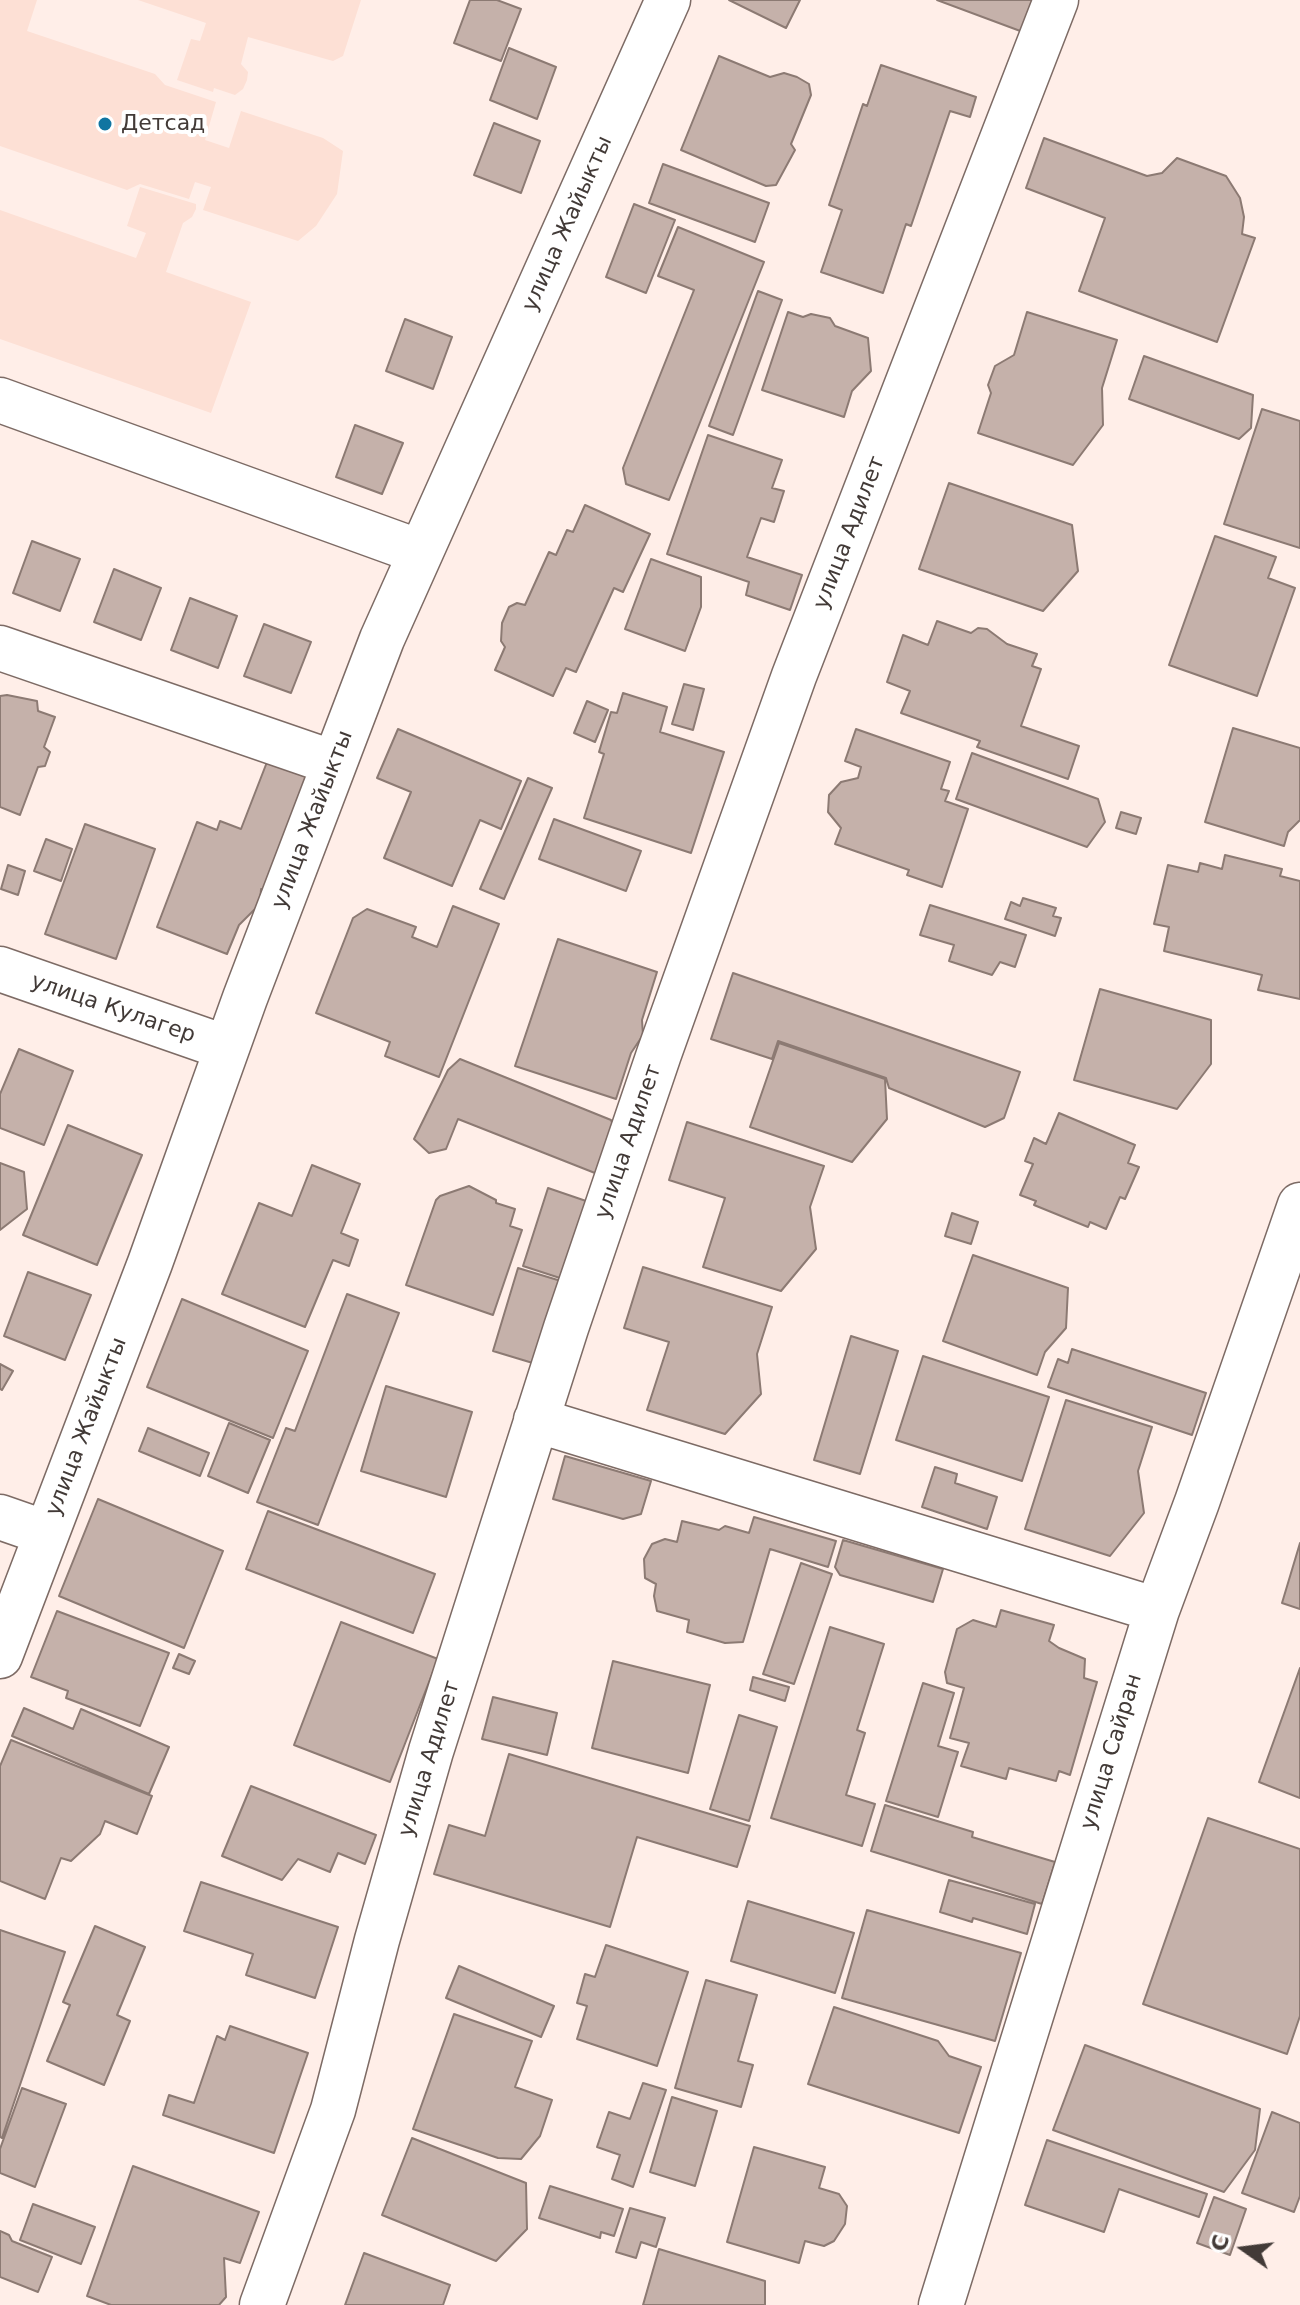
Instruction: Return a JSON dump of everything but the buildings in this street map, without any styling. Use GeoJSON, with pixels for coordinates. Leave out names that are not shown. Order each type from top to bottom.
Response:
{"type":"FeatureCollection","features":[{"type":"Feature","properties":{"kind":"street","name":"улица Жайыкты"},"geometry":{"type":"LineString","coordinates":[[0,1656],[382,639],[668,0]]}},
{"type":"Feature","properties":{"kind":"street","name":"улица Адилет"},"geometry":{"type":"LineString","coordinates":[[262,2305],[333,2110],[431,1751],[536,1420],[659,1054],[794,676],[1056,0]]}},
{"type":"Feature","properties":{"kind":"street"},"geometry":{"type":"LineString","coordinates":[[0,400],[420,552]]}},
{"type":"Feature","properties":{"kind":"street"},"geometry":{"type":"LineString","coordinates":[[0,648],[334,763]]}},
{"type":"Feature","properties":{"kind":"street","name":"улица Кулагер"},"geometry":{"type":"LineString","coordinates":[[0,969],[227,1048]]}},
{"type":"Feature","properties":{"kind":"street","name":"улица Сайран"},"geometry":{"type":"LineString","coordinates":[[941,2305],[1157,1610],[1300,1205]]}},
{"type":"Feature","properties":{"kind":"street"},"geometry":{"type":"LineString","coordinates":[[536,1420],[1157,1610]]}},
{"type":"Feature","properties":{"kind":"street"},"geometry":{"type":"LineString","coordinates":[[0,1517],[46,1533]]}},
{"type":"Feature","properties":{"kind":"shaded area","name":"Детсад"},"geometry":{"type":"Polygon","coordinates":[[[0,0],[37,0],[27,31],[155,74],[165,85],[216,102],[205,140],[229,148],[241,111],[323,138],[343,151],[337,194],[316,226],[298,241],[203,210],[211,187],[195,182],[189,199],[140,184],[127,190],[0,146],[0,0]]]}},
{"type":"Feature","properties":{"kind":"shaded area","name":"Детсад"},"geometry":{"type":"Polygon","coordinates":[[[138,0],[361,0],[343,56],[333,61],[248,37],[241,64],[248,72],[247,80],[243,89],[235,95],[214,88],[213,92],[177,80],[191,39],[200,41],[206,23],[138,0]]]}},
{"type":"Feature","properties":{"kind":"shaded area","name":"Детсад"},"geometry":{"type":"Polygon","coordinates":[[[140,187],[196,204],[192,217],[183,223],[166,272],[251,302],[211,413],[0,339],[0,210],[136,258],[146,233],[127,226],[140,187]]]}},
{"type":"Feature","properties":{"kind":"place","name":"Детсад"},"geometry":{"type":"Point","coordinates":[105,124]}}]}
